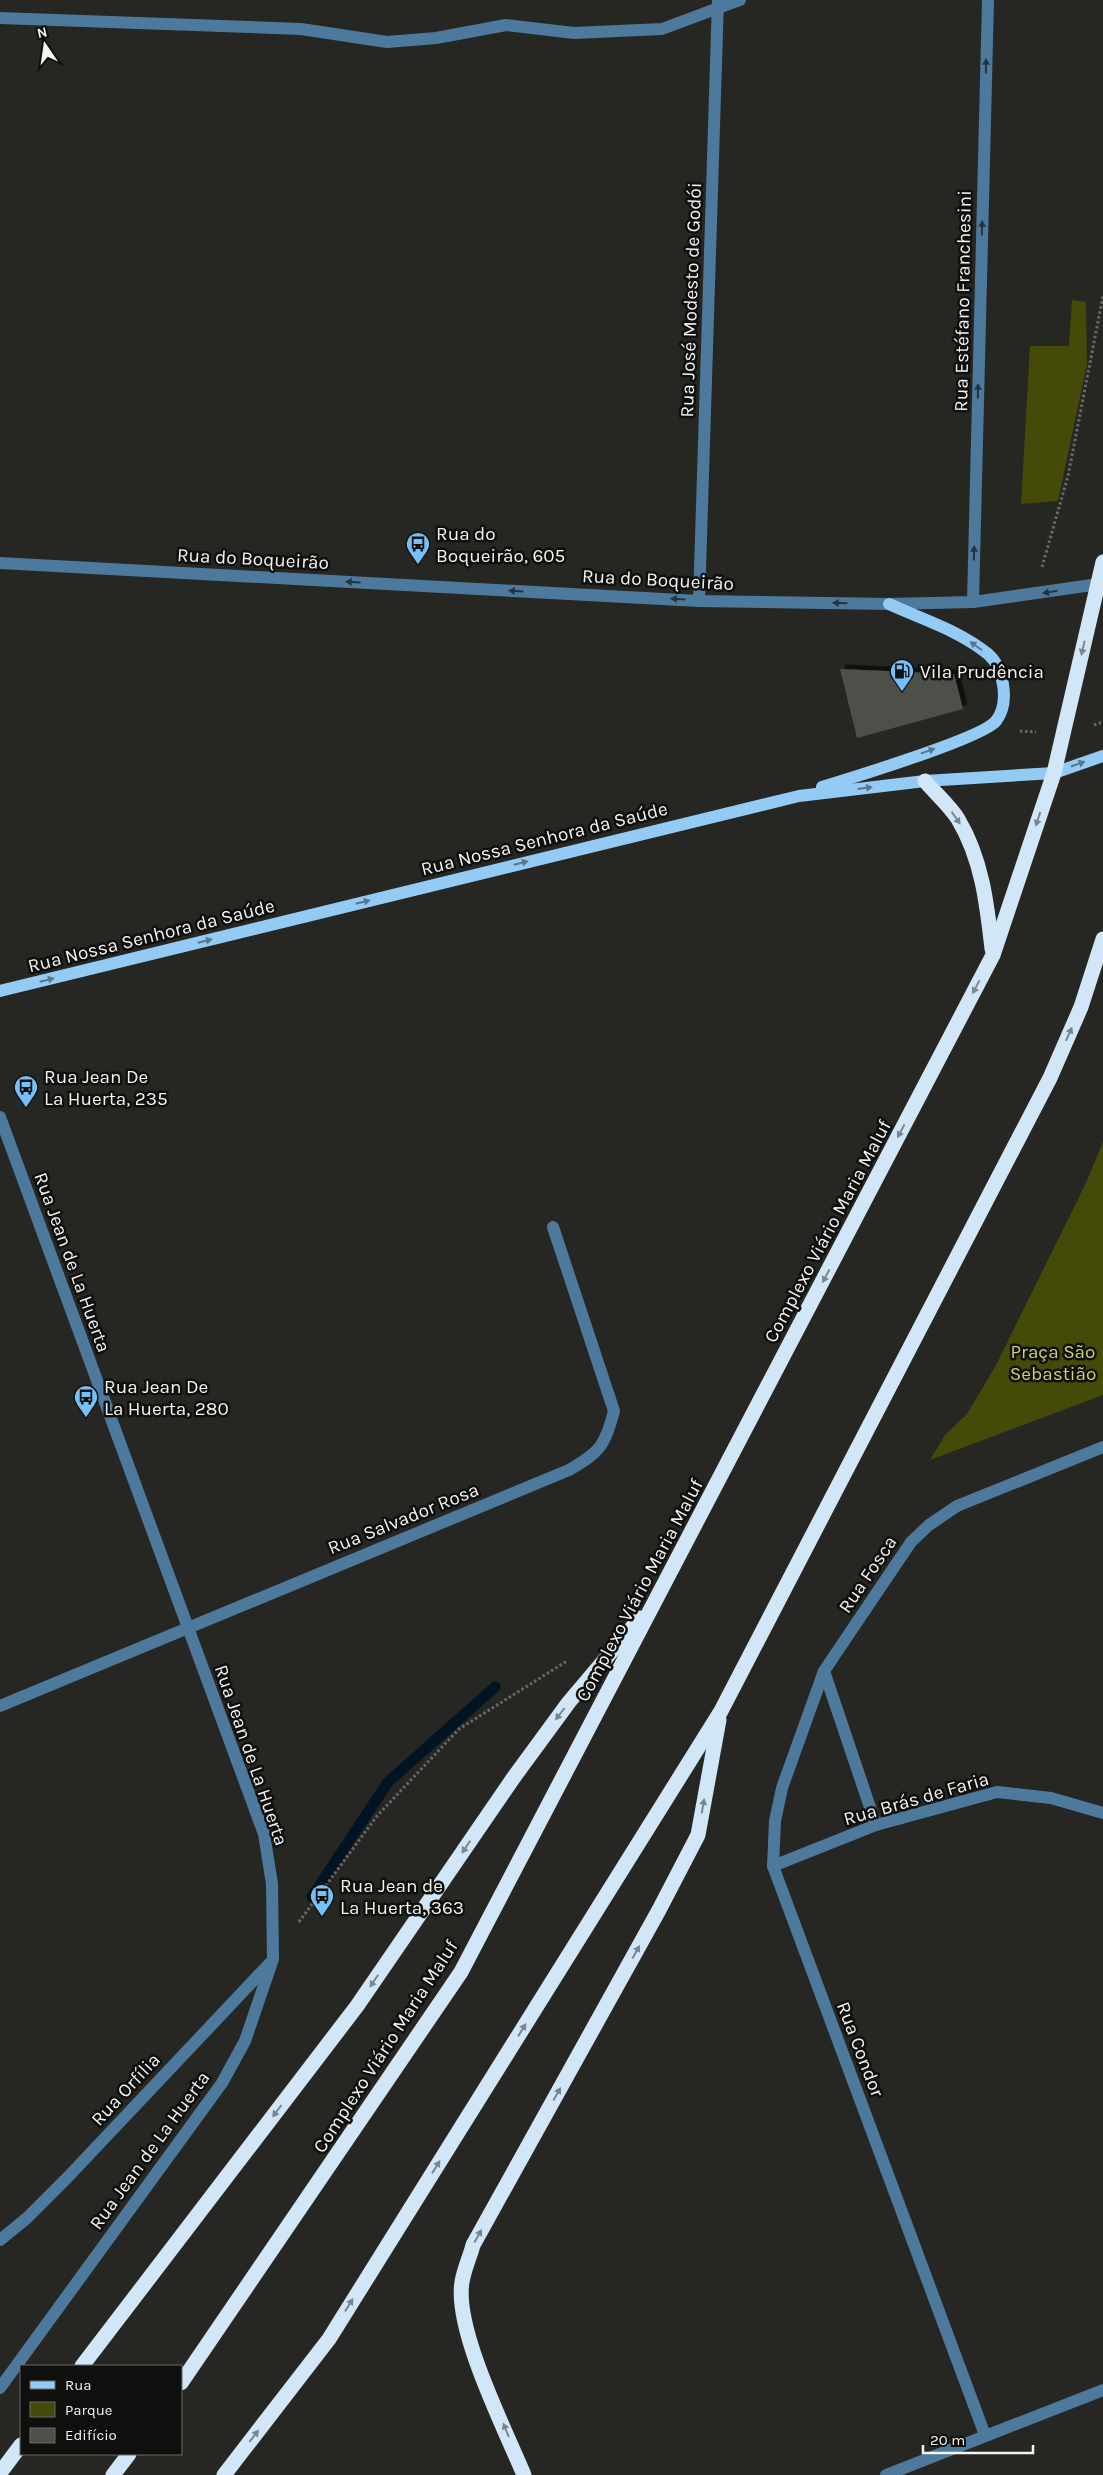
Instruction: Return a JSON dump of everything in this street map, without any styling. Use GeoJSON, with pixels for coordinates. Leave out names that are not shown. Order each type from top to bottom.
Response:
{"type":"FeatureCollection","features":[{"type":"Feature","properties":{"kind":"highway","name":"Complexo Viário Maria Maluf"},"geometry":{"type":"LineString","coordinates":[[182,2382],[461,1972],[993,955],[1054,773],[1101,584],[1103,562]]}},
{"type":"Feature","properties":{"kind":"highway"},"geometry":{"type":"LineString","coordinates":[[925,781],[957,818],[972,847],[986,892],[993,955]]}},
{"type":"Feature","properties":{"kind":"highway"},"geometry":{"type":"LineString","coordinates":[[224,2475],[329,2339],[721,1711],[1050,1078],[1080,1007],[1103,939]]}},
{"type":"Feature","properties":{"kind":"highway"},"geometry":{"type":"LineString","coordinates":[[83,2365],[357,2006],[514,1777],[564,1710],[659,1596]]}},
{"type":"Feature","properties":{"kind":"highway"},"geometry":{"type":"LineString","coordinates":[[524,2475],[472,2348],[462,2311],[462,2282],[473,2245],[698,1835],[721,1711]]}},
{"type":"Feature","properties":{"kind":"highway"},"geometry":{"type":"LineString","coordinates":[[0,2473],[20,2446]]}},
{"type":"Feature","properties":{"kind":"highway"},"geometry":{"type":"LineString","coordinates":[[113,2475],[128,2455]]}},
{"type":"Feature","properties":{"kind":"main road"},"geometry":{"type":"LineString","coordinates":[[799,796],[970,736],[996,721],[1003,706],[1003,686],[1001,674],[989,655],[966,639],[889,604]]}},
{"type":"Feature","properties":{"kind":"main road","name":"Rua Nossa Senhora da Saúde"},"geometry":{"type":"LineString","coordinates":[[0,991],[799,796],[925,781],[1054,773],[1103,756]]}},
{"type":"Feature","properties":{"kind":"street"},"geometry":{"type":"LineString","coordinates":[[0,18],[301,29],[387,42],[436,38],[506,25],[574,33],[662,29],[718,5],[740,0]]}},
{"type":"Feature","properties":{"kind":"street","name":"Rua Estéfano Franchesini"},"geometry":{"type":"LineString","coordinates":[[973,602],[988,0]]}},
{"type":"Feature","properties":{"kind":"street","name":"Rua José Modesto de Godói"},"geometry":{"type":"LineString","coordinates":[[699,601],[718,5]]}},
{"type":"Feature","properties":{"kind":"street","name":"Rua do Boqueirão"},"geometry":{"type":"LineString","coordinates":[[0,563],[699,601],[889,604],[973,602],[1101,584]]}},
{"type":"Feature","properties":{"kind":"street","name":"Rua Jean de La Huerta"},"geometry":{"type":"LineString","coordinates":[[0,1117],[264,1834],[272,1884],[273,1959],[245,2040],[222,2083],[0,2388]]}},
{"type":"Feature","properties":{"kind":"street","name":"Rua Salvador Rosa"},"geometry":{"type":"LineString","coordinates":[[0,1706],[569,1470],[594,1456],[608,1436],[614,1411],[553,1227]]}},
{"type":"Feature","properties":{"kind":"street","name":"Rua Fosca"},"geometry":{"type":"LineString","coordinates":[[824,1671],[911,1542],[929,1525],[957,1506],[1103,1447]]}},
{"type":"Feature","properties":{"kind":"street"},"geometry":{"type":"LineString","coordinates":[[824,1671],[876,1825]]}},
{"type":"Feature","properties":{"kind":"street","name":"Rua Condor"},"geometry":{"type":"LineString","coordinates":[[824,1671],[782,1788],[775,1821],[773,1866],[985,2435]]}},
{"type":"Feature","properties":{"kind":"street","name":"Rua Brás de Faria"},"geometry":{"type":"LineString","coordinates":[[773,1866],[876,1825],[996,1792],[1051,1798],[1103,1813]]}},
{"type":"Feature","properties":{"kind":"street","name":"Rua Orfília"},"geometry":{"type":"LineString","coordinates":[[0,2240],[27,2218],[67,2178],[273,1959]]}},
{"type":"Feature","properties":{"kind":"street"},"geometry":{"type":"LineString","coordinates":[[886,2475],[1103,2390]]}},
{"type":"Feature","properties":{"kind":"path"},"geometry":{"type":"LineString","coordinates":[[1035,594],[1068,476],[1103,296]]}},
{"type":"Feature","properties":{"kind":"path"},"geometry":{"type":"LineString","coordinates":[[273,1959],[316,1896],[377,1816],[459,1729],[573,1657]]}},
{"type":"Feature","properties":{"kind":"green space"},"geometry":{"type":"Polygon","coordinates":[[[1072,300],[1086,302],[1087,364],[1058,501],[1021,504],[1030,346],[1069,346],[1072,300]]]}},
{"type":"Feature","properties":{"kind":"green space","name":"Praça São Sebastião"},"geometry":{"type":"Polygon","coordinates":[[[1103,1142],[1103,1395],[930,1460],[945,1435],[967,1414],[996,1365],[1085,1185],[1103,1142]]]}},
{"type":"Feature","properties":{"kind":"building","name":"Vila Prudência"},"geometry":{"type":"Polygon","coordinates":[[[840,669],[954,674],[963,709],[857,738],[840,669]]]}},
{"type":"Feature","properties":{"kind":"waterway"},"geometry":{"type":"LineString","coordinates":[[312,1897],[388,1782],[495,1687]]}},
{"type":"Feature","properties":{"kind":"place","name":"Rua do Boqueirão, 605"},"geometry":{"type":"Point","coordinates":[418,565]}},
{"type":"Feature","properties":{"kind":"place","name":"Vila Prudência"},"geometry":{"type":"Point","coordinates":[902,692]}},
{"type":"Feature","properties":{"kind":"place","name":"Rua Jean De La Huerta, 235"},"geometry":{"type":"Point","coordinates":[26,1108]}},
{"type":"Feature","properties":{"kind":"place","name":"Rua Jean De La Huerta, 280"},"geometry":{"type":"Point","coordinates":[86,1418]}},
{"type":"Feature","properties":{"kind":"place","name":"Rua Jean de La Huerta, 363"},"geometry":{"type":"Point","coordinates":[322,1917]}}]}
